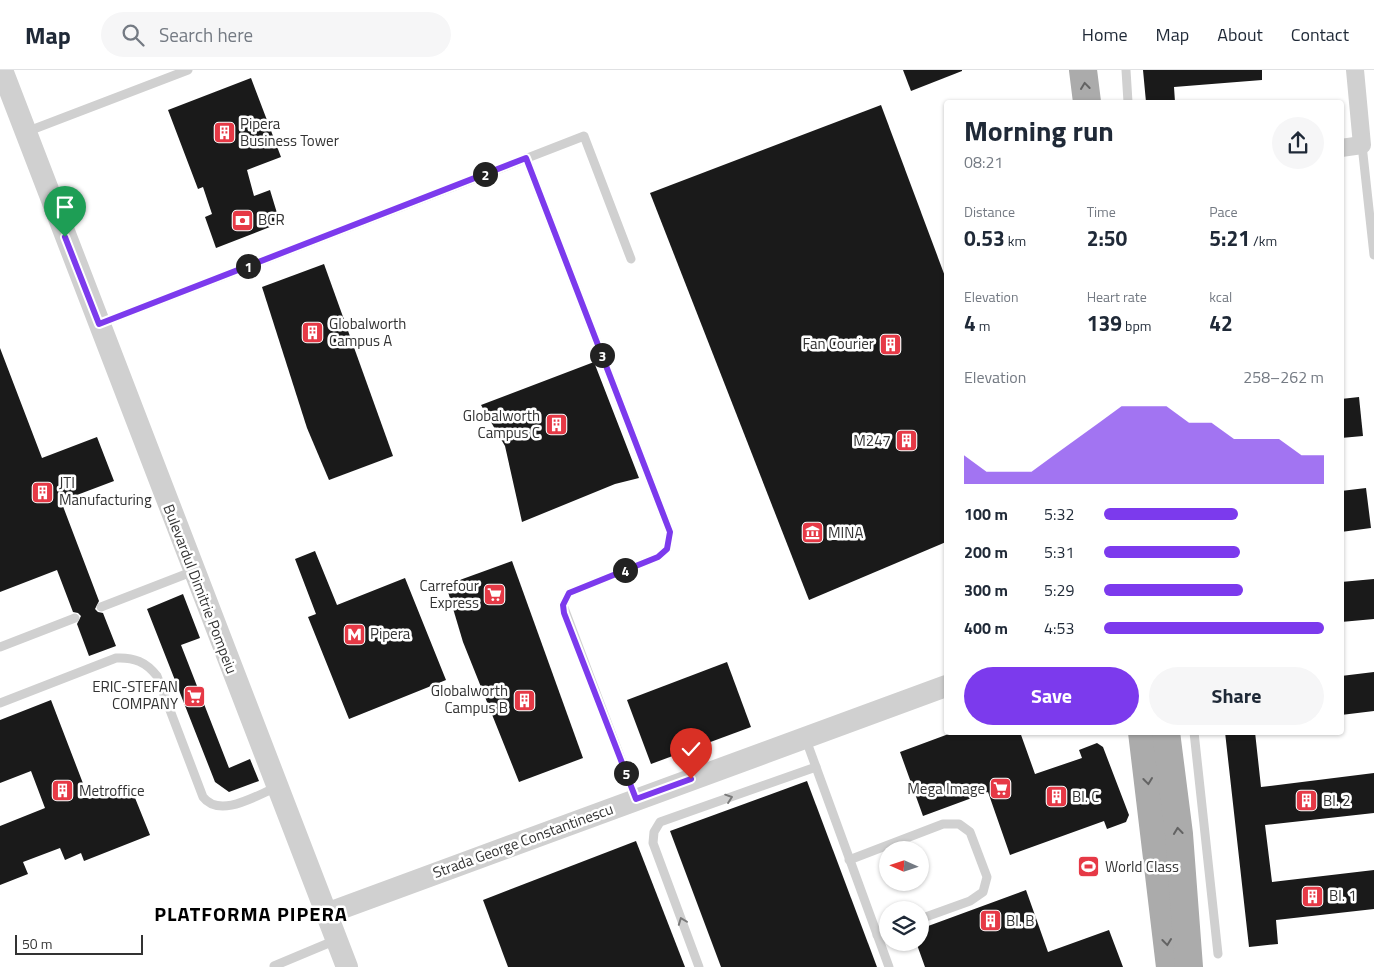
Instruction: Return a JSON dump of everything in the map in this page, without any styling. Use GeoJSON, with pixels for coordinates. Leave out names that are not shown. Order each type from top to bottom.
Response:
{"type":"FeatureCollection","features":[{"type":"Feature","properties":{"kind":"main road"},"geometry":{"type":"LineString","coordinates":[[1064,70],[1068,100]]}},
{"type":"Feature","properties":{"kind":"main road"},"geometry":{"type":"LineString","coordinates":[[1083,70],[1087,100]]}},
{"type":"Feature","properties":{"kind":"main road"},"geometry":{"type":"LineString","coordinates":[[1142,735],[1170,967]]}},
{"type":"Feature","properties":{"kind":"main road"},"geometry":{"type":"LineString","coordinates":[[1166,735],[1179,834],[1189,967]]}},
{"type":"Feature","properties":{"kind":"street","name":"Bulevardul Dimitrie Pompeiu"},"geometry":{"type":"LineString","coordinates":[[2,70],[347,967]]}},
{"type":"Feature","properties":{"kind":"street"},"geometry":{"type":"LineString","coordinates":[[1344,148],[1368,144],[1355,70]]}},
{"type":"Feature","properties":{"kind":"street","name":"Strada George Constantinescu"},"geometry":{"type":"LineString","coordinates":[[326,914],[944,687]]}},
{"type":"Feature","properties":{"kind":"lane"},"geometry":{"type":"LineString","coordinates":[[26,132],[188,70]]}},
{"type":"Feature","properties":{"kind":"lane"},"geometry":{"type":"LineString","coordinates":[[1126,70],[1128,100]]}},
{"type":"Feature","properties":{"kind":"lane"},"geometry":{"type":"LineString","coordinates":[[99,324],[584,136],[632,259]]}},
{"type":"Feature","properties":{"kind":"lane"},"geometry":{"type":"LineString","coordinates":[[1368,144],[1374,255]]}},
{"type":"Feature","properties":{"kind":"lane"},"geometry":{"type":"LineString","coordinates":[[526,158],[670,532],[667,549],[658,557],[569,593],[563,605],[636,799]]}},
{"type":"Feature","properties":{"kind":"lane"},"geometry":{"type":"LineString","coordinates":[[101,607],[194,571]]}},
{"type":"Feature","properties":{"kind":"lane"},"geometry":{"type":"LineString","coordinates":[[0,647],[75,618]]}},
{"type":"Feature","properties":{"kind":"lane"},"geometry":{"type":"LineString","coordinates":[[0,703],[116,658],[135,659],[150,668],[156,676],[203,797],[207,802],[215,807],[227,806],[277,787]]}},
{"type":"Feature","properties":{"kind":"lane"},"geometry":{"type":"LineString","coordinates":[[1194,735],[1218,954]]}},
{"type":"Feature","properties":{"kind":"lane"},"geometry":{"type":"LineString","coordinates":[[805,737],[889,967]]}},
{"type":"Feature","properties":{"kind":"lane"},"geometry":{"type":"LineString","coordinates":[[699,967],[653,843],[656,826],[660,822],[816,767]]}},
{"type":"Feature","properties":{"kind":"lane"},"geometry":{"type":"LineString","coordinates":[[849,860],[943,824],[959,824],[970,832],[987,877],[983,892],[970,902],[929,916]]}},
{"type":"Feature","properties":{"kind":"lane"},"geometry":{"type":"LineString","coordinates":[[274,966],[336,940]]}},
{"type":"Feature","properties":{"kind":"building"},"geometry":{"type":"Polygon","coordinates":[[[903,70],[962,70],[962,71],[911,91],[903,70]]]}},
{"type":"Feature","properties":{"kind":"building"},"geometry":{"type":"Polygon","coordinates":[[[1143,70],[1262,70],[1262,80],[1174,87],[1175,100],[1146,100],[1143,70]]]}},
{"type":"Feature","properties":{"kind":"building","name":"Pipera Business Tower"},"geometry":{"type":"Polygon","coordinates":[[[251,78],[281,157],[247,170],[254,196],[270,190],[280,223],[216,248],[205,217],[212,214],[203,187],[198,189],[168,110],[251,78]]]}},
{"type":"Feature","properties":{"kind":"building"},"geometry":{"type":"Polygon","coordinates":[[[881,105],[944,274],[944,543],[809,600],[650,193],[881,105]]]}},
{"type":"Feature","properties":{"kind":"building","name":"Globalworth Campus A"},"geometry":{"type":"Polygon","coordinates":[[[324,264],[393,456],[329,480],[307,428],[262,287],[324,264]]]}},
{"type":"Feature","properties":{"kind":"building","name":"JTI Manufacturing"},"geometry":{"type":"Polygon","coordinates":[[[0,348],[42,458],[97,437],[114,481],[61,501],[99,601],[95,609],[103,613],[116,646],[89,656],[77,624],[81,616],[73,612],[57,570],[0,592],[0,348]]]}},
{"type":"Feature","properties":{"kind":"building","name":"Globalworth Campus C"},"geometry":{"type":"Polygon","coordinates":[[[594,362],[639,478],[615,484],[522,522],[505,446],[481,405],[594,362]]]}},
{"type":"Feature","properties":{"kind":"building"},"geometry":{"type":"Polygon","coordinates":[[[1359,397],[1363,436],[1344,438],[1344,399],[1359,397]]]}},
{"type":"Feature","properties":{"kind":"building"},"geometry":{"type":"Polygon","coordinates":[[[1366,488],[1371,528],[1344,532],[1344,491],[1366,488]]]}},
{"type":"Feature","properties":{"kind":"building"},"geometry":{"type":"Polygon","coordinates":[[[315,551],[337,605],[405,578],[446,680],[349,719],[308,617],[316,614],[295,559],[315,551]]]}},
{"type":"Feature","properties":{"kind":"building","name":"Globalworth Campus B"},"geometry":{"type":"Polygon","coordinates":[[[512,561],[583,758],[519,782],[463,642],[446,585],[512,561]]]}},
{"type":"Feature","properties":{"kind":"building"},"geometry":{"type":"Polygon","coordinates":[[[1374,579],[1374,619],[1344,622],[1344,582],[1374,579]]]}},
{"type":"Feature","properties":{"kind":"building"},"geometry":{"type":"Polygon","coordinates":[[[183,594],[200,638],[181,645],[229,768],[250,759],[259,781],[229,792],[215,782],[147,609],[183,594]]]}},
{"type":"Feature","properties":{"kind":"building"},"geometry":{"type":"Polygon","coordinates":[[[727,662],[751,727],[651,764],[627,700],[727,662]]]}},
{"type":"Feature","properties":{"kind":"building"},"geometry":{"type":"Polygon","coordinates":[[[1374,672],[1374,711],[1344,715],[1344,676],[1374,672]]]}},
{"type":"Feature","properties":{"kind":"building","name":"Metroffice"},"geometry":{"type":"Polygon","coordinates":[[[51,700],[89,799],[129,783],[150,835],[84,861],[81,853],[65,860],[60,848],[23,862],[28,874],[0,885],[0,826],[45,808],[31,771],[0,783],[0,720],[51,700]]]}},
{"type":"Feature","properties":{"kind":"building","name":"Bl. C"},"geometry":{"type":"Polygon","coordinates":[[[946,735],[1021,735],[1035,774],[1082,758],[1079,750],[1097,743],[1103,747],[1129,815],[1126,822],[1107,829],[1104,821],[1010,855],[988,792],[923,816],[900,752],[946,735]]]}},
{"type":"Feature","properties":{"kind":"building"},"geometry":{"type":"Polygon","coordinates":[[[1225,735],[1255,735],[1261,787],[1374,773],[1374,813],[1265,825],[1272,882],[1374,870],[1374,909],[1276,920],[1278,944],[1249,947],[1225,735]]]}},
{"type":"Feature","properties":{"kind":"building"},"geometry":{"type":"Polygon","coordinates":[[[807,781],[877,967],[721,967],[670,831],[807,781]]]}},
{"type":"Feature","properties":{"kind":"building"},"geometry":{"type":"Polygon","coordinates":[[[636,841],[685,967],[508,967],[483,900],[636,841]]]}},
{"type":"Feature","properties":{"kind":"building","name":"Bl. B"},"geometry":{"type":"Polygon","coordinates":[[[1026,890],[1048,952],[1109,930],[1123,967],[925,967],[919,951],[929,951],[929,926],[1026,890]]]}},
{"type":"Feature","properties":{"kind":"place","name":"Pipera Business Tower"},"geometry":{"type":"Point","coordinates":[224,133]}},
{"type":"Feature","properties":{"kind":"place","name":"BCR"},"geometry":{"type":"Point","coordinates":[242,220]}},
{"type":"Feature","properties":{"kind":"place","name":"Globalworth Campus A"},"geometry":{"type":"Point","coordinates":[313,333]}},
{"type":"Feature","properties":{"kind":"place","name":"Fan Courier"},"geometry":{"type":"Point","coordinates":[890,344]}},
{"type":"Feature","properties":{"kind":"place","name":"Globalworth Campus C"},"geometry":{"type":"Point","coordinates":[556,425]}},
{"type":"Feature","properties":{"kind":"place","name":"M247"},"geometry":{"type":"Point","coordinates":[907,441]}},
{"type":"Feature","properties":{"kind":"place","name":"JTI Manufacturing"},"geometry":{"type":"Point","coordinates":[43,492]}},
{"type":"Feature","properties":{"kind":"place","name":"MINA"},"geometry":{"type":"Point","coordinates":[812,533]}},
{"type":"Feature","properties":{"kind":"place","name":"Carrefour Express"},"geometry":{"type":"Point","coordinates":[495,595]}},
{"type":"Feature","properties":{"kind":"place","name":"Pipera"},"geometry":{"type":"Point","coordinates":[354,634]}},
{"type":"Feature","properties":{"kind":"place","name":"ERIC-STEFAN COMPANY"},"geometry":{"type":"Point","coordinates":[194,696]}},
{"type":"Feature","properties":{"kind":"place","name":"Globalworth Campus B"},"geometry":{"type":"Point","coordinates":[524,700]}},
{"type":"Feature","properties":{"kind":"place","name":"Mega Image"},"geometry":{"type":"Point","coordinates":[1001,789]}},
{"type":"Feature","properties":{"kind":"place","name":"Metroffice"},"geometry":{"type":"Point","coordinates":[63,791]}},
{"type":"Feature","properties":{"kind":"place","name":"Bl. C"},"geometry":{"type":"Point","coordinates":[1056,797]}},
{"type":"Feature","properties":{"kind":"place","name":"Bl. 2"},"geometry":{"type":"Point","coordinates":[1307,801]}},
{"type":"Feature","properties":{"kind":"place","name":"World Class"},"geometry":{"type":"Point","coordinates":[1089,867]}},
{"type":"Feature","properties":{"kind":"place","name":"Bl. 1"},"geometry":{"type":"Point","coordinates":[1313,896]}},
{"type":"Feature","properties":{"kind":"place","name":"Bl. B"},"geometry":{"type":"Point","coordinates":[990,921]}},
{"type":"Feature","properties":{"kind":"district","name":"PLATFORMA PIPERA"},"geometry":{"type":"Point","coordinates":[251,914]}},
{"type":"Feature","properties":{"kind":"route"},"geometry":{"type":"LineString","coordinates":[[65,237],[99,324],[526,158],[670,532],[669,544],[663,554],[569,593],[563,605],[564,613],[636,799],[691,779]]}}]}
